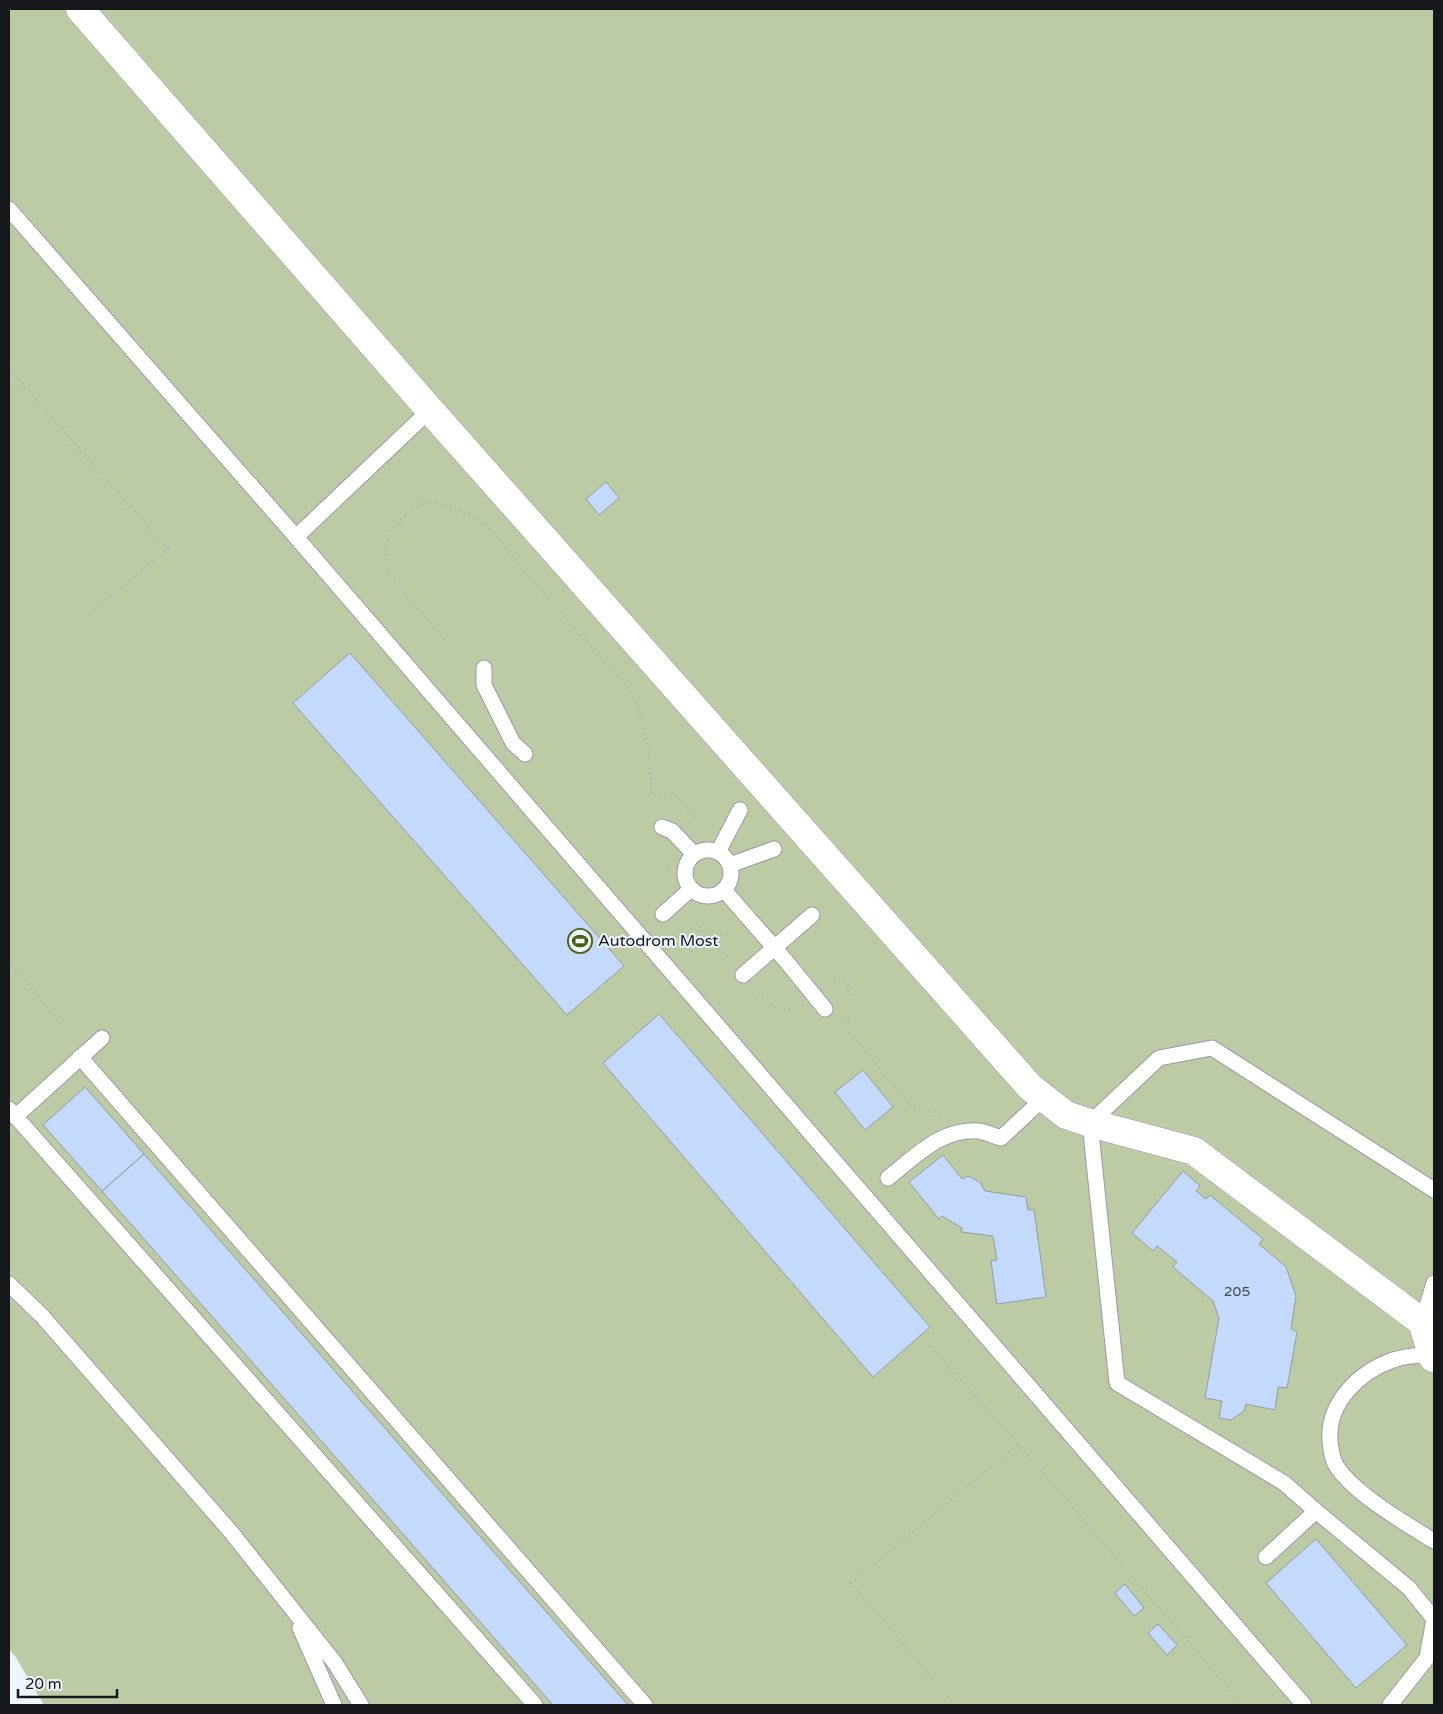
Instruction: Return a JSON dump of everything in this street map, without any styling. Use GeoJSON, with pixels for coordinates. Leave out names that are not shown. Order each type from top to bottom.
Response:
{"type":"FeatureCollection","features":[{"type":"Feature","properties":{"kind":"street"},"geometry":{"type":"LineString","coordinates":[[80,9],[430,410],[1023,1080],[1043,1099],[1066,1115],[1194,1150],[1422,1322],[1433,1359]]}},
{"type":"Feature","properties":{"kind":"lane"},"geometry":{"type":"LineString","coordinates":[[9,209],[296,537],[1304,1705]]}},
{"type":"Feature","properties":{"kind":"lane"},"geometry":{"type":"LineString","coordinates":[[296,537],[430,410]]}},
{"type":"Feature","properties":{"kind":"lane"},"geometry":{"type":"LineString","coordinates":[[484,668],[484,685],[513,743],[525,754]]}},
{"type":"Feature","properties":{"kind":"lane"},"geometry":{"type":"LineString","coordinates":[[718,852],[740,810]]}},
{"type":"Feature","properties":{"kind":"lane"},"geometry":{"type":"LineString","coordinates":[[662,827],[672,831],[694,854]]}},
{"type":"Feature","properties":{"kind":"lane"},"geometry":{"type":"LineString","coordinates":[[730,864],[774,849]]}},
{"type":"Feature","properties":{"kind":"lane"},"geometry":{"type":"LineString","coordinates":[[705,850],[712,850],[726,858],[730,864],[730,880],[724,890],[715,896],[699,895],[691,889],[685,878],[684,870],[694,854],[705,850]]}},
{"type":"Feature","properties":{"kind":"lane"},"geometry":{"type":"LineString","coordinates":[[663,914],[691,889]]}},
{"type":"Feature","properties":{"kind":"lane"},"geometry":{"type":"LineString","coordinates":[[724,890],[824,1009]]}},
{"type":"Feature","properties":{"kind":"lane"},"geometry":{"type":"LineString","coordinates":[[742,975],[812,915]]}},
{"type":"Feature","properties":{"kind":"lane"},"geometry":{"type":"LineString","coordinates":[[102,1038],[12,1113],[535,1705]]}},
{"type":"Feature","properties":{"kind":"lane"},"geometry":{"type":"LineString","coordinates":[[1390,1705],[1430,1661],[1434,1619],[1409,1588],[1284,1483],[1117,1383],[1090,1123],[1159,1058],[1212,1048],[1434,1190]]}},
{"type":"Feature","properties":{"kind":"lane"},"geometry":{"type":"LineString","coordinates":[[82,1055],[645,1705]]}},
{"type":"Feature","properties":{"kind":"lane"},"geometry":{"type":"LineString","coordinates":[[888,1178],[939,1138],[956,1132],[980,1131],[1001,1138],[1043,1099]]}},
{"type":"Feature","properties":{"kind":"lane"},"geometry":{"type":"LineString","coordinates":[[1422,1322],[1434,1283]]}},
{"type":"Feature","properties":{"kind":"lane"},"geometry":{"type":"LineString","coordinates":[[9,1284],[42,1316],[224,1524],[335,1663],[361,1705]]}},
{"type":"Feature","properties":{"kind":"lane"},"geometry":{"type":"LineString","coordinates":[[1433,1359],[1423,1355],[1402,1357],[1382,1364],[1363,1376],[1348,1390],[1336,1406],[1329,1429],[1331,1451],[1336,1466],[1347,1478],[1371,1500],[1434,1541]]}},
{"type":"Feature","properties":{"kind":"lane"},"geometry":{"type":"LineString","coordinates":[[1266,1557],[1316,1511]]}},
{"type":"Feature","properties":{"kind":"lane"},"geometry":{"type":"LineString","coordinates":[[292,1608],[334,1705]]}},
{"type":"Feature","properties":{"kind":"path"},"geometry":{"type":"LineString","coordinates":[[9,368],[168,549],[85,618]]}},
{"type":"Feature","properties":{"kind":"path"},"geometry":{"type":"LineString","coordinates":[[452,647],[390,577],[384,554],[386,542],[404,516],[414,508],[434,502],[450,506],[487,527],[630,690],[640,710],[647,741],[652,796],[676,795],[697,818],[698,824]]}},
{"type":"Feature","properties":{"kind":"path"},"geometry":{"type":"LineString","coordinates":[[670,971],[709,937],[730,933],[735,936]]}},
{"type":"Feature","properties":{"kind":"path"},"geometry":{"type":"LineString","coordinates":[[9,961],[82,1055]]}},
{"type":"Feature","properties":{"kind":"path"},"geometry":{"type":"LineString","coordinates":[[928,1343],[1018,1444],[1243,1705]]}},
{"type":"Feature","properties":{"kind":"path"},"geometry":{"type":"LineString","coordinates":[[955,1705],[851,1583],[1018,1444]]}},
{"type":"Feature","properties":{"kind":"green space","name":"Autodrom Most"},"geometry":{"type":"Polygon","coordinates":[[[9,9],[1434,9],[1434,1705],[44,1705],[15,1656],[9,1650],[9,9]]]}},
{"type":"Feature","properties":{"kind":"building"},"geometry":{"type":"Polygon","coordinates":[[[606,482],[619,498],[599,515],[586,499],[606,482]]]}},
{"type":"Feature","properties":{"kind":"building"},"geometry":{"type":"Polygon","coordinates":[[[350,653],[624,966],[567,1015],[293,703],[350,653]]]}},
{"type":"Feature","properties":{"kind":"building"},"geometry":{"type":"Polygon","coordinates":[[[659,1014],[930,1327],[873,1377],[603,1063],[659,1014]]]}},
{"type":"Feature","properties":{"kind":"building"},"geometry":{"type":"Polygon","coordinates":[[[863,1070],[893,1107],[865,1130],[835,1092],[863,1070]]]}},
{"type":"Feature","properties":{"kind":"building"},"geometry":{"type":"Polygon","coordinates":[[[85,1087],[144,1154],[102,1191],[43,1125],[85,1087]]]}},
{"type":"Feature","properties":{"kind":"building"},"geometry":{"type":"Polygon","coordinates":[[[144,1154],[628,1705],[553,1705],[102,1191],[144,1154]]]}},
{"type":"Feature","properties":{"kind":"building"},"geometry":{"type":"Polygon","coordinates":[[[943,1155],[962,1179],[968,1176],[980,1182],[985,1191],[1026,1197],[1028,1210],[1034,1210],[1046,1297],[997,1304],[991,1261],[997,1260],[993,1236],[961,1232],[962,1228],[942,1216],[939,1219],[909,1182],[943,1155]]]}},
{"type":"Feature","properties":{"kind":"building"},"geometry":{"type":"Polygon","coordinates":[[[1183,1171],[1200,1186],[1196,1191],[1206,1199],[1210,1195],[1263,1239],[1259,1244],[1286,1267],[1296,1296],[1291,1329],[1297,1332],[1287,1388],[1278,1387],[1275,1410],[1246,1404],[1244,1411],[1231,1420],[1219,1418],[1222,1401],[1205,1398],[1219,1318],[1213,1301],[1173,1267],[1177,1262],[1157,1246],[1153,1251],[1132,1233],[1183,1171]]]}},
{"type":"Feature","properties":{"kind":"building"},"geometry":{"type":"Polygon","coordinates":[[[1316,1539],[1407,1645],[1356,1688],[1266,1583],[1316,1539]]]}},
{"type":"Feature","properties":{"kind":"building"},"geometry":{"type":"Polygon","coordinates":[[[1125,1584],[1144,1608],[1134,1616],[1115,1593],[1125,1584]]]}},
{"type":"Feature","properties":{"kind":"building"},"geometry":{"type":"Polygon","coordinates":[[[1158,1624],[1177,1645],[1167,1655],[1148,1633],[1158,1624]]]}},
{"type":"Feature","properties":{"kind":"place","name":"Autodrom Most"},"geometry":{"type":"Point","coordinates":[580,941]}}]}
